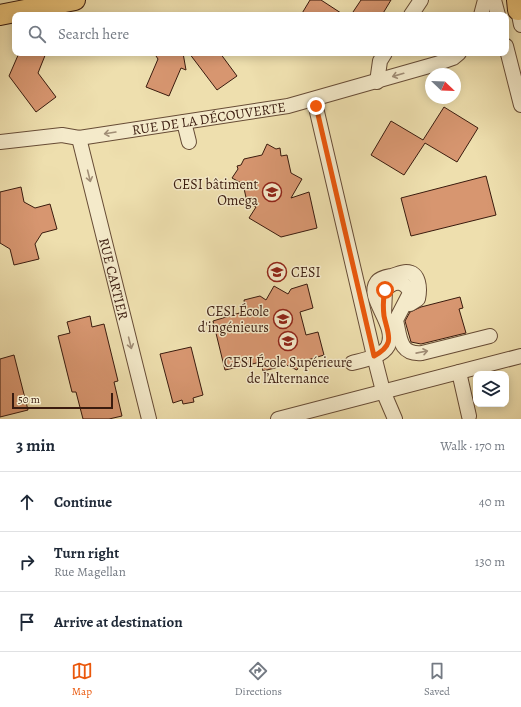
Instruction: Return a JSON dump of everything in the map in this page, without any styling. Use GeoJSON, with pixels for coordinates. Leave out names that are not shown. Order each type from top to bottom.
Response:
{"type":"FeatureCollection","features":[{"type":"Feature","properties":{"kind":"highway"},"geometry":{"type":"LineString","coordinates":[[15,12],[75,0]]}},
{"type":"Feature","properties":{"kind":"highway"},"geometry":{"type":"LineString","coordinates":[[0,15],[12,13]]}},
{"type":"Feature","properties":{"kind":"street"},"geometry":{"type":"LineString","coordinates":[[413,12],[421,0]]}},
{"type":"Feature","properties":{"kind":"street"},"geometry":{"type":"LineString","coordinates":[[482,12],[486,0]]}},
{"type":"Feature","properties":{"kind":"street"},"geometry":{"type":"LineString","coordinates":[[494,0],[497,12]]}},
{"type":"Feature","properties":{"kind":"street"},"geometry":{"type":"LineString","coordinates":[[377,82],[380,62],[383,56]]}},
{"type":"Feature","properties":{"kind":"street","name":"RUE DE LA DÉCOUVERTE"},"geometry":{"type":"LineString","coordinates":[[0,142],[62,135],[79,138],[288,106],[314,99],[355,83],[377,82],[436,64],[456,56]]}},
{"type":"Feature","properties":{"kind":"street"},"geometry":{"type":"LineString","coordinates":[[509,56],[521,105]]}},
{"type":"Feature","properties":{"kind":"street"},"geometry":{"type":"LineString","coordinates":[[314,99],[374,356],[383,391],[395,419]]}},
{"type":"Feature","properties":{"kind":"street"},"geometry":{"type":"LineString","coordinates":[[184,122],[189,142]]}},
{"type":"Feature","properties":{"kind":"street","name":"RUE CARTIER"},"geometry":{"type":"LineString","coordinates":[[79,138],[127,309],[149,419]]}},
{"type":"Feature","properties":{"kind":"street"},"geometry":{"type":"LineString","coordinates":[[352,363],[374,356],[388,346],[390,334],[384,315],[385,290],[394,283],[402,282],[407,285],[410,293],[406,305],[396,320],[403,347],[407,351],[413,354],[422,353],[490,336]]}},
{"type":"Feature","properties":{"kind":"street"},"geometry":{"type":"LineString","coordinates":[[278,419],[521,356]]}},
{"type":"Feature","properties":{"kind":"street"},"geometry":{"type":"LineString","coordinates":[[458,372],[469,416]]}},
{"type":"Feature","properties":{"kind":"building"},"geometry":{"type":"Polygon","coordinates":[[[310,0],[321,0],[339,12],[303,12],[310,0]]]}},
{"type":"Feature","properties":{"kind":"building"},"geometry":{"type":"Polygon","coordinates":[[[361,0],[391,0],[384,12],[353,12],[361,0]]]}},
{"type":"Feature","properties":{"kind":"building"},"geometry":{"type":"Polygon","coordinates":[[[18,56],[45,56],[38,73],[56,97],[36,112],[9,76],[18,56]]]}},
{"type":"Feature","properties":{"kind":"building"},"geometry":{"type":"Polygon","coordinates":[[[156,56],[184,56],[186,70],[181,68],[169,96],[146,87],[158,59],[156,56]]]}},
{"type":"Feature","properties":{"kind":"building"},"geometry":{"type":"Polygon","coordinates":[[[191,56],[222,56],[237,76],[217,90],[191,56]]]}},
{"type":"Feature","properties":{"kind":"building"},"geometry":{"type":"Polygon","coordinates":[[[444,107],[478,128],[457,162],[425,143],[404,175],[371,155],[391,121],[423,140],[444,107]]]}},
{"type":"Feature","properties":{"kind":"building"},"geometry":{"type":"Polygon","coordinates":[[[267,144],[276,149],[280,148],[281,156],[287,155],[291,173],[302,179],[291,198],[309,192],[317,228],[281,237],[249,218],[256,207],[247,202],[243,184],[232,178],[238,169],[237,166],[241,165],[244,159],[262,155],[267,144]]]}},
{"type":"Feature","properties":{"kind":"building"},"geometry":{"type":"Polygon","coordinates":[[[486,176],[496,215],[411,236],[401,198],[486,176]]]}},
{"type":"Feature","properties":{"kind":"building"},"geometry":{"type":"Polygon","coordinates":[[[21,187],[24,202],[35,208],[50,204],[57,229],[42,233],[35,244],[39,259],[14,265],[10,249],[0,243],[0,192],[21,187]]]}},
{"type":"Feature","properties":{"kind":"building"},"geometry":{"type":"Polygon","coordinates":[[[307,284],[313,308],[300,312],[306,335],[318,332],[324,355],[301,362],[297,370],[282,363],[279,367],[263,371],[261,362],[225,370],[213,321],[246,311],[244,300],[260,296],[266,300],[274,286],[288,294],[291,289],[307,284]]]}},
{"type":"Feature","properties":{"kind":"building"},"geometry":{"type":"Polygon","coordinates":[[[460,297],[463,308],[459,309],[466,333],[421,344],[411,342],[405,321],[410,312],[421,307],[460,297]]]}},
{"type":"Feature","properties":{"kind":"building"},"geometry":{"type":"Polygon","coordinates":[[[90,316],[92,327],[104,324],[118,381],[114,382],[122,416],[109,419],[83,419],[76,392],[72,392],[58,336],[70,333],[67,322],[90,316]]]}},
{"type":"Feature","properties":{"kind":"building"},"geometry":{"type":"Polygon","coordinates":[[[191,347],[203,395],[193,398],[194,402],[183,404],[182,400],[173,403],[160,354],[191,347]]]}},
{"type":"Feature","properties":{"kind":"building"},"geometry":{"type":"Polygon","coordinates":[[[14,355],[28,410],[0,417],[0,359],[14,355]]]}},
{"type":"Feature","properties":{"kind":"place","name":"CESI bâtiment Omega"},"geometry":{"type":"Point","coordinates":[272,192]}},
{"type":"Feature","properties":{"kind":"place","name":"CESI"},"geometry":{"type":"Point","coordinates":[277,272]}},
{"type":"Feature","properties":{"kind":"place","name":"CESI École d'ingénieurs"},"geometry":{"type":"Point","coordinates":[283,319]}},
{"type":"Feature","properties":{"kind":"place","name":"CESI École Supérieure de l’Alternance"},"geometry":{"type":"Point","coordinates":[288,341]}},
{"type":"Feature","properties":{"kind":"route"},"geometry":{"type":"LineString","coordinates":[[316,106],[374,356],[388,346],[390,334],[384,315],[385,290]]}}]}
